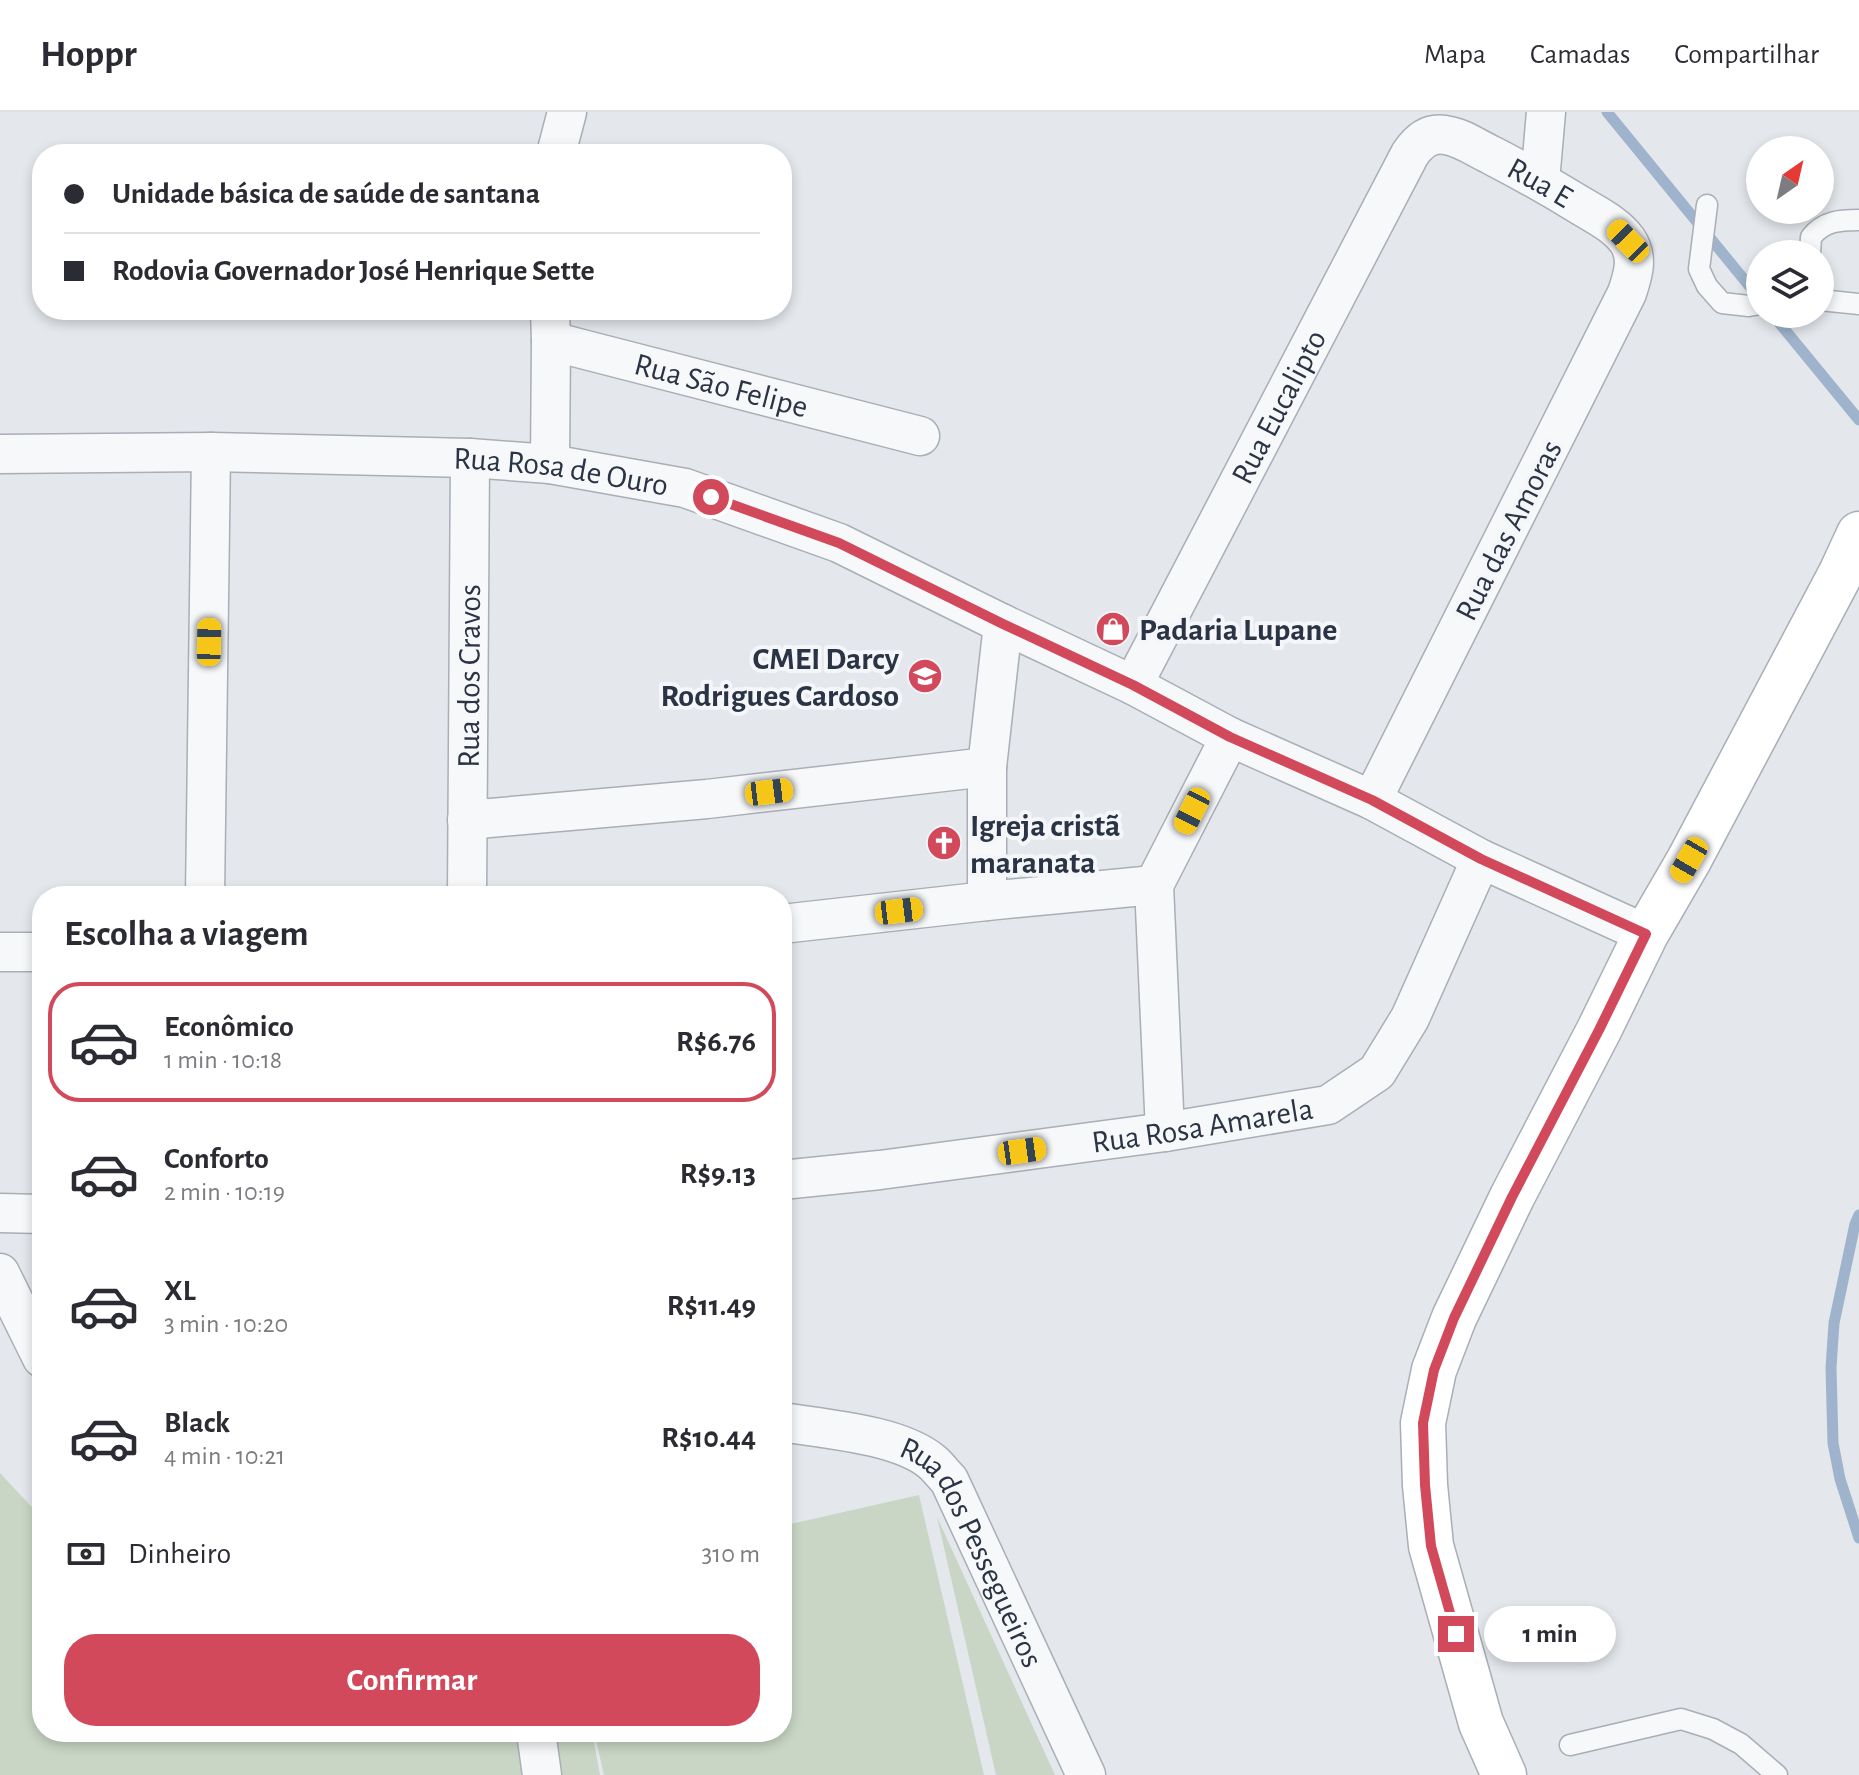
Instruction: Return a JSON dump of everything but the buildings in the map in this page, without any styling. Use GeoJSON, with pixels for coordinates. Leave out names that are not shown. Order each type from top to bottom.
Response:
{"type":"FeatureCollection","features":[{"type":"Feature","properties":{"kind":"main road"},"geometry":{"type":"LineString","coordinates":[[1504,1775],[1481,1723],[1431,1546],[1423,1423],[1434,1370],[1454,1318],[1512,1197],[1646,934],[1689,860],[1859,534]]}},
{"type":"Feature","properties":{"kind":"street"},"geometry":{"type":"LineString","coordinates":[[559,144],[567,112]]}},
{"type":"Feature","properties":{"kind":"street"},"geometry":{"type":"LineString","coordinates":[[1540,181],[1546,112]]}},
{"type":"Feature","properties":{"kind":"street","name":"Rua E"},"geometry":{"type":"LineString","coordinates":[[1430,136],[1443,134],[1458,138],[1540,181],[1612,225],[1628,241],[1635,257]]}},
{"type":"Feature","properties":{"kind":"street","name":"Rua Eucalipto"},"geometry":{"type":"LineString","coordinates":[[1133,685],[1410,154],[1418,143],[1430,136]]}},
{"type":"Feature","properties":{"kind":"street","name":"Rua das Amoras"},"geometry":{"type":"LineString","coordinates":[[1372,800],[1627,293],[1635,257]]}},
{"type":"Feature","properties":{"kind":"street"},"geometry":{"type":"LineString","coordinates":[[550,326],[550,464]]}},
{"type":"Feature","properties":{"kind":"street","name":"Rua São Felipe"},"geometry":{"type":"LineString","coordinates":[[550,326],[920,436]]}},
{"type":"Feature","properties":{"kind":"street"},"geometry":{"type":"LineString","coordinates":[[205,886],[211,452]]}},
{"type":"Feature","properties":{"kind":"street","name":"Rua Rosa de Ouro"},"geometry":{"type":"LineString","coordinates":[[0,454],[211,452],[470,458],[550,464],[685,488],[839,543],[1133,685],[1230,737],[1372,800],[1481,859],[1646,934]]}},
{"type":"Feature","properties":{"kind":"street","name":"Rua dos Cravos"},"geometry":{"type":"LineString","coordinates":[[467,886],[470,458]]}},
{"type":"Feature","properties":{"kind":"street"},"geometry":{"type":"LineString","coordinates":[[987,901],[987,767],[1003,624]]}},
{"type":"Feature","properties":{"kind":"street"},"geometry":{"type":"LineString","coordinates":[[1165,1132],[1154,885],[1230,737]]}},
{"type":"Feature","properties":{"kind":"street"},"geometry":{"type":"LineString","coordinates":[[467,820],[707,799],[987,767]]}},
{"type":"Feature","properties":{"kind":"street","name":"Rua Rosa Amarela"},"geometry":{"type":"LineString","coordinates":[[792,1179],[1165,1132],[1328,1105],[1377,1072],[1410,1018],[1481,859]]}},
{"type":"Feature","properties":{"kind":"street"},"geometry":{"type":"LineString","coordinates":[[792,923],[1154,885]]}},
{"type":"Feature","properties":{"kind":"street"},"geometry":{"type":"LineString","coordinates":[[0,952],[32,952]]}},
{"type":"Feature","properties":{"kind":"street"},"geometry":{"type":"LineString","coordinates":[[0,1213],[32,1214]]}},
{"type":"Feature","properties":{"kind":"street"},"geometry":{"type":"LineString","coordinates":[[0,1273],[32,1338]]}},
{"type":"Feature","properties":{"kind":"street","name":"Rua dos Pessegueiros"},"geometry":{"type":"LineString","coordinates":[[792,1424],[873,1437],[908,1447],[931,1461],[949,1480],[1086,1775]]}},
{"type":"Feature","properties":{"kind":"street"},"geometry":{"type":"LineString","coordinates":[[537,1742],[542,1775]]}},
{"type":"Feature","properties":{"kind":"lane"},"geometry":{"type":"LineString","coordinates":[[1707,205],[1699,269],[1707,286],[1722,303],[1746,306]]}},
{"type":"Feature","properties":{"kind":"lane"},"geometry":{"type":"LineString","coordinates":[[1811,240],[1825,224],[1859,220]]}},
{"type":"Feature","properties":{"kind":"lane"},"geometry":{"type":"LineString","coordinates":[[1834,301],[1859,304]]}},
{"type":"Feature","properties":{"kind":"lane"},"geometry":{"type":"LineString","coordinates":[[1570,1745],[1681,1719],[1713,1729],[1741,1744],[1777,1775]]}},
{"type":"Feature","properties":{"kind":"green space"},"geometry":{"type":"Polygon","coordinates":[[[0,1473],[32,1507],[32,1742],[594,1742],[600,1775],[0,1775],[0,1473]]]}},
{"type":"Feature","properties":{"kind":"green space"},"geometry":{"type":"Polygon","coordinates":[[[919,1495],[984,1775],[604,1775],[596,1742],[792,1742],[792,1524],[919,1495]]]}},
{"type":"Feature","properties":{"kind":"green space"},"geometry":{"type":"Polygon","coordinates":[[[937,1517],[1055,1775],[996,1775],[937,1517]]]}},
{"type":"Feature","properties":{"kind":"waterway"},"geometry":{"type":"LineString","coordinates":[[1607,112],[1746,282]]}},
{"type":"Feature","properties":{"kind":"waterway"},"geometry":{"type":"LineString","coordinates":[[1783,328],[1859,420]]}},
{"type":"Feature","properties":{"kind":"waterway"},"geometry":{"type":"LineString","coordinates":[[1859,1215],[1834,1323],[1831,1368],[1833,1443],[1840,1479],[1859,1538]]}},
{"type":"Feature","properties":{"kind":"place","name":"Padaria Lupane"},"geometry":{"type":"Point","coordinates":[1113,629]}},
{"type":"Feature","properties":{"kind":"place","name":"CMEI Darcy Rodrigues Cardoso"},"geometry":{"type":"Point","coordinates":[925,676]}},
{"type":"Feature","properties":{"kind":"place","name":"Igreja cristã maranata"},"geometry":{"type":"Point","coordinates":[944,843]}},
{"type":"Feature","properties":{"kind":"route"},"geometry":{"type":"LineString","coordinates":[[711,497],[839,543],[1133,685],[1230,737],[1372,800],[1481,859],[1646,934],[1512,1197],[1454,1318],[1434,1370],[1423,1423],[1425,1485],[1431,1546],[1456,1634]]}}]}
